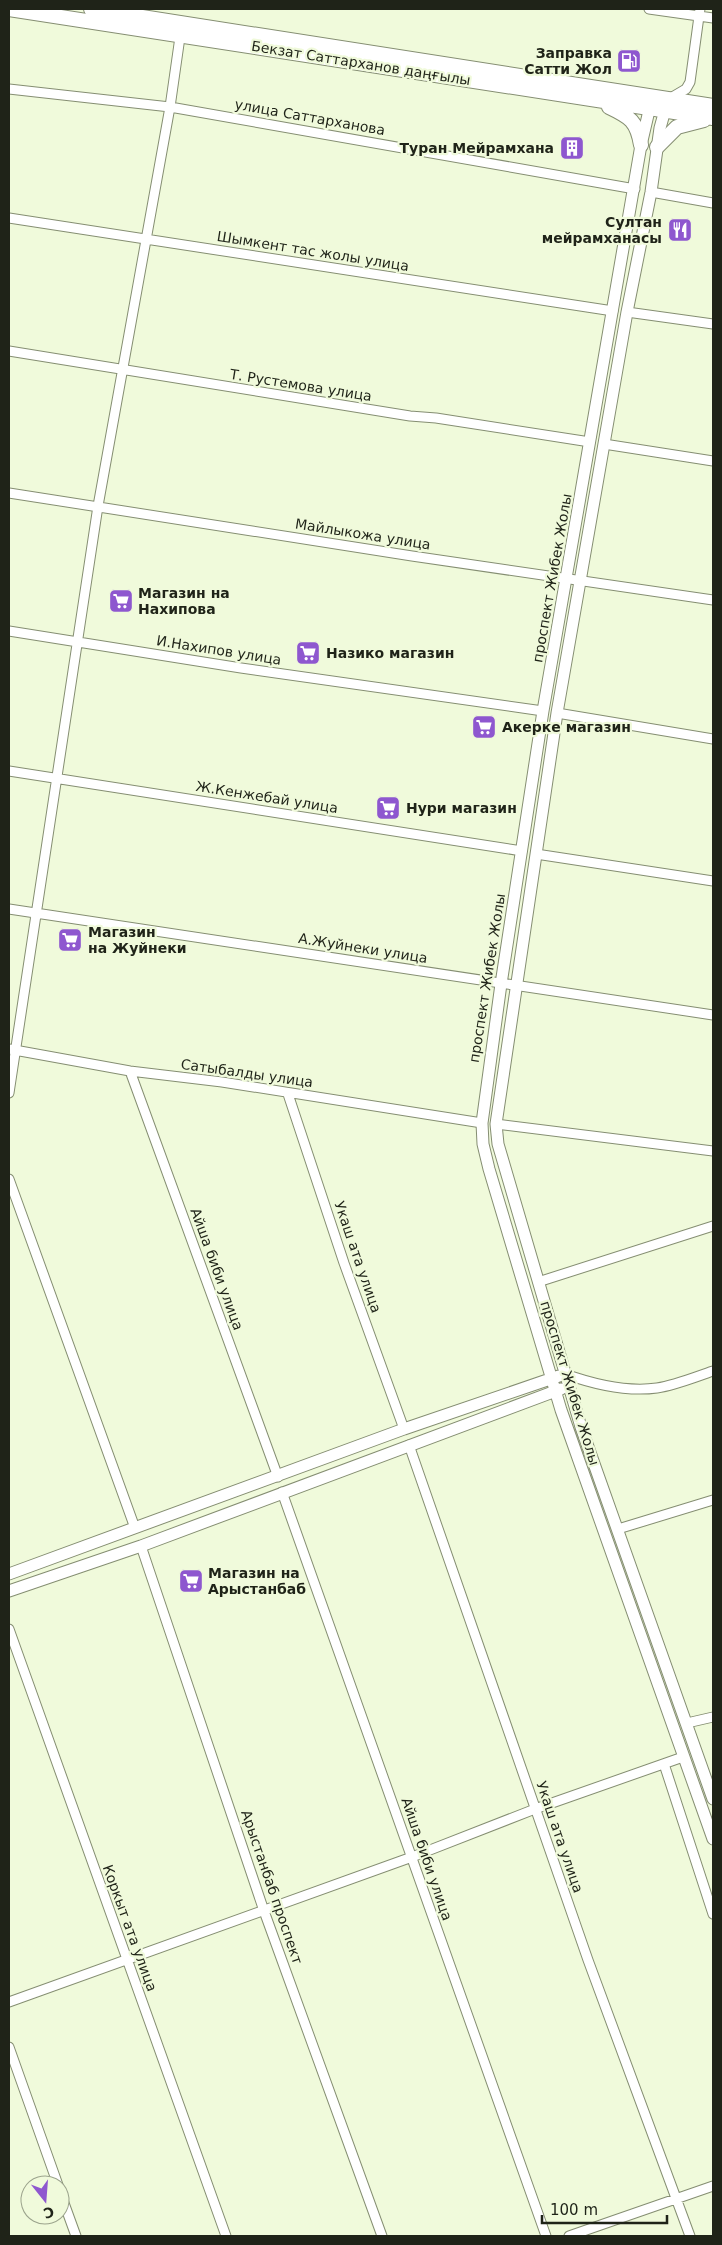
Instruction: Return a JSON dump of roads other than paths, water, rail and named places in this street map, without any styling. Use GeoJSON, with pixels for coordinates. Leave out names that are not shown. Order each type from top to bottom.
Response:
{"type":"FeatureCollection","features":[{"type":"Feature","properties":{"kind":"main road","name":"Бекзат Саттарханов даңғылы"},"geometry":{"type":"LineString","coordinates":[[9,9],[92,13],[181,29],[651,102]]}},
{"type":"Feature","properties":{"kind":"main road","name":"Бекзат Саттарханов даңғылы"},"geometry":{"type":"LineString","coordinates":[[579,91],[595,100],[671,101],[713,106]]}},
{"type":"Feature","properties":{"kind":"main road"},"geometry":{"type":"LineString","coordinates":[[595,100],[624,113],[631,119],[639,131],[641,145]]}},
{"type":"Feature","properties":{"kind":"main road","name":"Бекзат Саттарханов даңғылы"},"geometry":{"type":"LineString","coordinates":[[671,101],[713,118]]}},
{"type":"Feature","properties":{"kind":"main road"},"geometry":{"type":"LineString","coordinates":[[657,147],[678,127],[713,118]]}},
{"type":"Feature","properties":{"kind":"street"},"geometry":{"type":"LineString","coordinates":[[649,9],[700,12],[713,18]]}},
{"type":"Feature","properties":{"kind":"street"},"geometry":{"type":"LineString","coordinates":[[671,101],[690,82],[700,12]]}},
{"type":"Feature","properties":{"kind":"street"},"geometry":{"type":"LineString","coordinates":[[9,1093],[12,1049],[36,913],[98,506],[170,107],[181,29]]}},
{"type":"Feature","properties":{"kind":"street","name":"улица Саттарханова"},"geometry":{"type":"LineString","coordinates":[[9,89],[170,107],[635,189]]}},
{"type":"Feature","properties":{"kind":"street","name":"проспект Жибек Жолы"},"geometry":{"type":"LineString","coordinates":[[671,101],[657,147],[651,192],[627,312],[557,713],[496,1124],[498,1144],[565,1374],[713,1799]]}},
{"type":"Feature","properties":{"kind":"street","name":"проспект Жибек Жолы"},"geometry":{"type":"LineString","coordinates":[[651,102],[641,145],[635,189],[544,711],[501,984],[482,1123],[489,1168],[555,1390],[713,1839]]}},
{"type":"Feature","properties":{"kind":"street"},"geometry":{"type":"LineString","coordinates":[[651,192],[713,203]]}},
{"type":"Feature","properties":{"kind":"street","name":"Шымкент тас жолы улица"},"geometry":{"type":"LineString","coordinates":[[9,218],[613,311]]}},
{"type":"Feature","properties":{"kind":"street"},"geometry":{"type":"LineString","coordinates":[[627,312],[713,324]]}},
{"type":"Feature","properties":{"kind":"street","name":"Т. Рустемова улица"},"geometry":{"type":"LineString","coordinates":[[9,351],[410,416],[436,418],[590,442]]}},
{"type":"Feature","properties":{"kind":"street"},"geometry":{"type":"LineString","coordinates":[[604,444],[713,461]]}},
{"type":"Feature","properties":{"kind":"street","name":"Майлыкожа улица"},"geometry":{"type":"LineString","coordinates":[[9,493],[713,600]]}},
{"type":"Feature","properties":{"kind":"street","name":"И.Нахипов улица"},"geometry":{"type":"LineString","coordinates":[[9,631],[241,668],[544,711]]}},
{"type":"Feature","properties":{"kind":"street"},"geometry":{"type":"LineString","coordinates":[[557,713],[713,739]]}},
{"type":"Feature","properties":{"kind":"street","name":"Ж.Кенжебай улица"},"geometry":{"type":"LineString","coordinates":[[9,771],[522,851]]}},
{"type":"Feature","properties":{"kind":"street"},"geometry":{"type":"LineString","coordinates":[[536,854],[713,881]]}},
{"type":"Feature","properties":{"kind":"street","name":"А.Жуйнеки улица"},"geometry":{"type":"LineString","coordinates":[[9,909],[713,1015]]}},
{"type":"Feature","properties":{"kind":"street","name":"Сатыбалды улица"},"geometry":{"type":"LineString","coordinates":[[12,1049],[130,1071],[222,1082],[288,1094],[482,1123]]}},
{"type":"Feature","properties":{"kind":"street","name":"Айша биби улица"},"geometry":{"type":"LineString","coordinates":[[130,1071],[278,1476]]}},
{"type":"Feature","properties":{"kind":"street","name":"Укаш ата улица"},"geometry":{"type":"LineString","coordinates":[[288,1094],[344,1263],[404,1429]]}},
{"type":"Feature","properties":{"kind":"street"},"geometry":{"type":"LineString","coordinates":[[496,1124],[713,1151]]}},
{"type":"Feature","properties":{"kind":"street"},"geometry":{"type":"LineString","coordinates":[[9,1179],[135,1528]]}},
{"type":"Feature","properties":{"kind":"street"},"geometry":{"type":"LineString","coordinates":[[538,1282],[713,1226]]}},
{"type":"Feature","properties":{"kind":"street"},"geometry":{"type":"LineString","coordinates":[[9,1574],[404,1429],[565,1374],[584,1381],[647,1389],[659,1388],[713,1371]]}},
{"type":"Feature","properties":{"kind":"street"},"geometry":{"type":"LineString","coordinates":[[9,1591],[141,1546],[555,1390],[584,1381]]}},
{"type":"Feature","properties":{"kind":"street","name":"Укаш ата улица"},"geometry":{"type":"LineString","coordinates":[[409,1445],[588,1960],[690,2236]]}},
{"type":"Feature","properties":{"kind":"street","name":"Айша биби улица"},"geometry":{"type":"LineString","coordinates":[[282,1492],[546,2236]]}},
{"type":"Feature","properties":{"kind":"street"},"geometry":{"type":"LineString","coordinates":[[618,1529],[713,1500]]}},
{"type":"Feature","properties":{"kind":"street","name":"Арыстанбаб проспект"},"geometry":{"type":"LineString","coordinates":[[141,1546],[264,1910],[382,2236]]}},
{"type":"Feature","properties":{"kind":"street","name":"Коркыт ата улица"},"geometry":{"type":"LineString","coordinates":[[9,1630],[226,2236]]}},
{"type":"Feature","properties":{"kind":"street"},"geometry":{"type":"LineString","coordinates":[[686,1723],[713,1717]]}},
{"type":"Feature","properties":{"kind":"street"},"geometry":{"type":"LineString","coordinates":[[9,2002],[412,1857],[535,1809],[684,1757]]}},
{"type":"Feature","properties":{"kind":"street"},"geometry":{"type":"LineString","coordinates":[[664,1764],[713,1914]]}},
{"type":"Feature","properties":{"kind":"street"},"geometry":{"type":"LineString","coordinates":[[9,2048],[54,2175]]}},
{"type":"Feature","properties":{"kind":"street"},"geometry":{"type":"LineString","coordinates":[[569,2236],[713,2186]]}},
{"type":"Feature","properties":{"kind":"street"},"geometry":{"type":"LineString","coordinates":[[70,2220],[76,2236]]}},
{"type":"Feature","properties":{"kind":"place","name":"Заправка Сатти Жол"},"geometry":{"type":"Point","coordinates":[629,61]}},
{"type":"Feature","properties":{"kind":"place","name":"Туран Мейрамхана"},"geometry":{"type":"Point","coordinates":[572,148]}},
{"type":"Feature","properties":{"kind":"place","name":"Султан мейрамханасы"},"geometry":{"type":"Point","coordinates":[680,230]}},
{"type":"Feature","properties":{"kind":"place","name":"Магазин на Нахипова"},"geometry":{"type":"Point","coordinates":[121,601]}},
{"type":"Feature","properties":{"kind":"place","name":"Назико магазин"},"geometry":{"type":"Point","coordinates":[308,653]}},
{"type":"Feature","properties":{"kind":"place","name":"Акерке магазин"},"geometry":{"type":"Point","coordinates":[484,727]}},
{"type":"Feature","properties":{"kind":"place","name":"Нури магазин"},"geometry":{"type":"Point","coordinates":[388,808]}},
{"type":"Feature","properties":{"kind":"place","name":"Магазин на Жуйнеки"},"geometry":{"type":"Point","coordinates":[70,940]}},
{"type":"Feature","properties":{"kind":"place","name":"Магазин на Арыстанбаб"},"geometry":{"type":"Point","coordinates":[191,1581]}}]}
